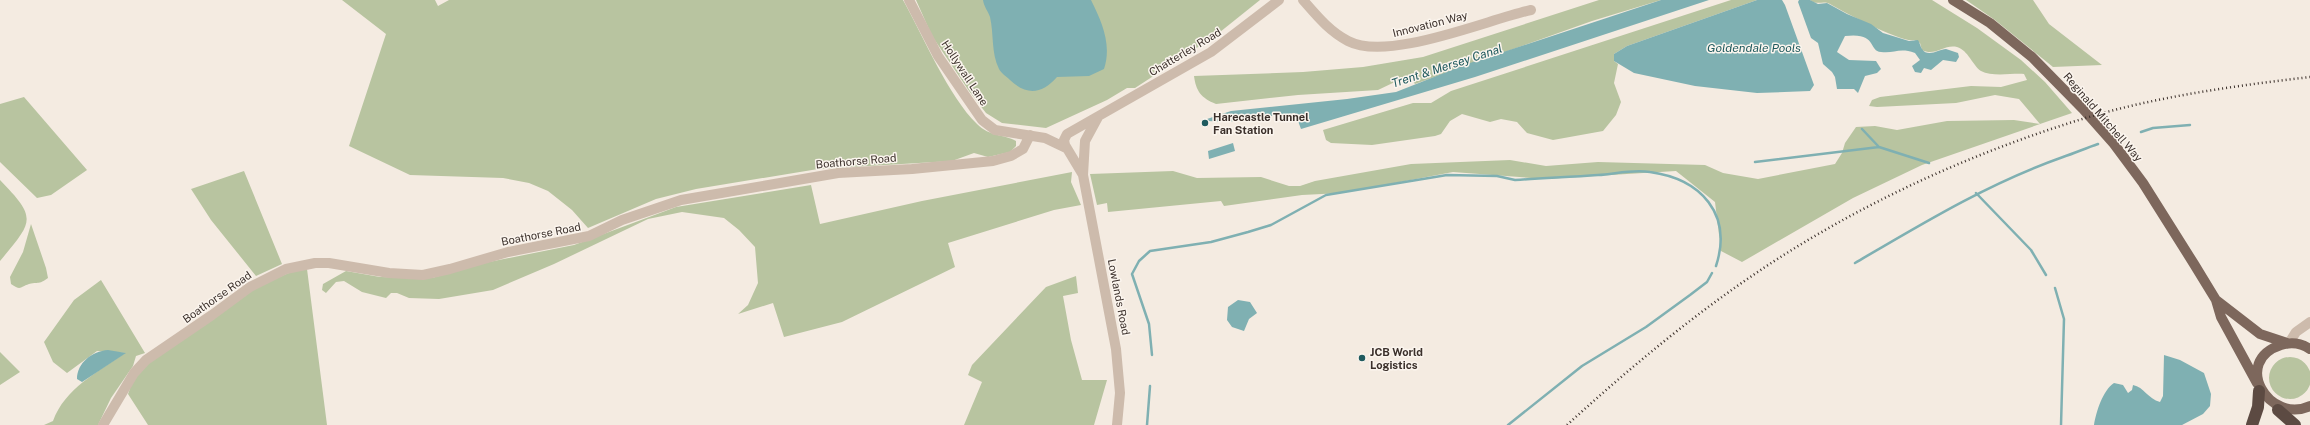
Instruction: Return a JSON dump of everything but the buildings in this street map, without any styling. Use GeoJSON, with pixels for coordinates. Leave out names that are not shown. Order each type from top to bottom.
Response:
{"type":"FeatureCollection","features":[{"type":"Feature","properties":{"kind":"highway"},"geometry":{"type":"LineString","coordinates":[[2252,425],[2256,417],[2258,387]]}},
{"type":"Feature","properties":{"kind":"highway"},"geometry":{"type":"LineString","coordinates":[[2278,410],[2295,425]]}},
{"type":"Feature","properties":{"kind":"main road","name":"Reginald Mitchell Way"},"geometry":{"type":"LineString","coordinates":[[1952,0],[1990,23],[2044,69],[2084,109],[2114,144],[2143,183],[2216,300],[2221,317],[2266,402],[2278,410]]}},
{"type":"Feature","properties":{"kind":"main road","name":"Reginald Mitchell Way"},"geometry":{"type":"LineString","coordinates":[[2216,300],[2260,334],[2288,343],[2299,344],[2310,349]]}},
{"type":"Feature","properties":{"kind":"main road"},"geometry":{"type":"LineString","coordinates":[[2258,387],[2259,364],[2266,354],[2276,347],[2288,343]]}},
{"type":"Feature","properties":{"kind":"main road"},"geometry":{"type":"LineString","coordinates":[[2278,410],[2297,412],[2310,406]]}},
{"type":"Feature","properties":{"kind":"street","name":"Hollywall Lane"},"geometry":{"type":"LineString","coordinates":[[909,0],[938,56],[982,120],[995,130],[1045,138],[1068,149]]}},
{"type":"Feature","properties":{"kind":"street","name":"Chatterley Road"},"geometry":{"type":"LineString","coordinates":[[1072,132],[1211,52],[1279,0]]}},
{"type":"Feature","properties":{"kind":"street","name":"Innovation Way"},"geometry":{"type":"LineString","coordinates":[[1303,0],[1334,33],[1349,42],[1377,48],[1423,40],[1531,10]]}},
{"type":"Feature","properties":{"kind":"street"},"geometry":{"type":"LineString","coordinates":[[1084,144],[1081,134],[1072,132],[1064,140],[1068,149],[1079,151],[1084,144],[1098,117]]}},
{"type":"Feature","properties":{"kind":"street","name":"Hollywall Lane"},"geometry":{"type":"LineString","coordinates":[[1045,138],[1072,132]]}},
{"type":"Feature","properties":{"kind":"street","name":"Boathorse Road"},"geometry":{"type":"LineString","coordinates":[[103,425],[134,373],[146,360],[212,316],[261,280],[286,269],[315,263],[329,263],[389,274],[423,275],[450,269],[508,252],[589,236],[622,220],[681,200],[838,173],[912,169],[993,161],[1011,156],[1023,149],[1030,135]]}},
{"type":"Feature","properties":{"kind":"street","name":"Lowlands Road"},"geometry":{"type":"LineString","coordinates":[[1084,144],[1083,175],[1116,349],[1120,393],[1117,425]]}},
{"type":"Feature","properties":{"kind":"street","name":"Lowlands Road"},"geometry":{"type":"LineString","coordinates":[[1068,149],[1083,175]]}},
{"type":"Feature","properties":{"kind":"street"},"geometry":{"type":"LineString","coordinates":[[2288,343],[2296,332],[2310,322]]}},
{"type":"Feature","properties":{"kind":"green space"},"geometry":{"type":"Polygon","coordinates":[[[342,0],[435,0],[438,6],[449,0],[903,0],[956,98],[982,128],[1016,141],[1016,146],[1010,152],[988,157],[974,153],[952,161],[818,169],[696,189],[656,199],[588,228],[572,210],[548,191],[529,183],[503,178],[410,175],[349,146],[386,34],[342,0]]]}},
{"type":"Feature","properties":{"kind":"green space"},"geometry":{"type":"Polygon","coordinates":[[[916,0],[1260,0],[1215,36],[1135,88],[1127,88],[1107,100],[1046,128],[1002,123],[986,113],[969,91],[932,36],[916,0]]]}},
{"type":"Feature","properties":{"kind":"green space"},"geometry":{"type":"Polygon","coordinates":[[[1599,0],[1661,0],[1592,21],[1415,84],[1411,79],[1399,80],[1378,90],[1298,95],[1216,104],[1203,96],[1196,86],[1194,76],[1303,72],[1363,67],[1423,57],[1599,0]]]}},
{"type":"Feature","properties":{"kind":"green space"},"geometry":{"type":"Polygon","coordinates":[[[1731,0],[1757,0],[1627,46],[1614,54],[1614,61],[1618,64],[1614,83],[1621,102],[1616,115],[1603,131],[1553,140],[1527,133],[1517,122],[1501,119],[1490,122],[1462,114],[1450,121],[1441,134],[1435,136],[1372,145],[1331,143],[1326,140],[1323,130],[1413,103],[1431,103],[1451,91],[1731,0]]]}},
{"type":"Feature","properties":{"kind":"green space"},"geometry":{"type":"Polygon","coordinates":[[[1810,0],[1932,0],[1977,28],[2021,60],[2045,82],[2072,113],[1922,165],[1853,198],[1742,262],[1721,251],[1715,202],[1676,171],[1545,179],[1453,172],[1342,193],[1302,195],[1224,206],[1221,201],[1108,212],[1107,203],[1097,205],[1090,174],[1173,171],[1197,178],[1261,177],[1289,186],[1300,186],[1315,181],[1411,164],[1510,160],[1546,166],[1598,162],[1705,165],[1723,173],[1758,179],[1835,164],[1842,153],[1845,143],[1856,127],[1875,126],[1897,130],[1947,121],[2014,120],[2040,124],[2019,99],[1995,95],[1956,103],[1877,107],[1869,106],[1872,100],[1880,97],[1971,86],[2001,87],[2027,80],[2024,74],[1991,74],[1981,71],[1975,66],[1964,51],[1957,47],[1948,47],[1927,52],[1922,50],[1920,43],[1914,40],[1907,40],[1885,32],[1827,3],[1815,3],[1810,0]]]}},
{"type":"Feature","properties":{"kind":"green space"},"geometry":{"type":"Polygon","coordinates":[[[1966,0],[2033,0],[2049,24],[2102,65],[2053,67],[1995,20],[1966,0]]]}},
{"type":"Feature","properties":{"kind":"green space"},"geometry":{"type":"Polygon","coordinates":[[[24,97],[87,170],[51,195],[37,198],[0,162],[0,104],[24,97]]]}},
{"type":"Feature","properties":{"kind":"green space"},"geometry":{"type":"Polygon","coordinates":[[[244,171],[282,264],[256,276],[211,220],[191,189],[244,171]]]}},
{"type":"Feature","properties":{"kind":"green space"},"geometry":{"type":"Polygon","coordinates":[[[1072,172],[1071,182],[1081,205],[1054,210],[948,243],[955,267],[842,322],[784,337],[773,303],[738,314],[748,305],[758,283],[755,247],[739,230],[724,218],[682,212],[648,219],[554,264],[493,290],[439,299],[409,298],[397,293],[391,293],[386,298],[362,292],[344,281],[336,282],[326,293],[322,290],[323,284],[346,271],[380,277],[432,278],[479,264],[574,245],[676,207],[811,185],[820,224],[922,201],[1072,172]]]}},
{"type":"Feature","properties":{"kind":"green space"},"geometry":{"type":"Polygon","coordinates":[[[0,180],[21,203],[27,220],[25,228],[0,261],[0,180]]]}},
{"type":"Feature","properties":{"kind":"green space"},"geometry":{"type":"Polygon","coordinates":[[[31,224],[48,278],[40,283],[32,283],[19,288],[11,284],[10,277],[23,252],[31,224]]]}},
{"type":"Feature","properties":{"kind":"green space"},"geometry":{"type":"Polygon","coordinates":[[[307,269],[327,425],[148,425],[128,394],[133,380],[147,363],[258,286],[296,270],[307,269]]]}},
{"type":"Feature","properties":{"kind":"green space"},"geometry":{"type":"Polygon","coordinates":[[[1076,276],[1078,293],[1063,296],[1071,340],[1082,380],[1107,380],[1094,425],[964,425],[982,382],[968,375],[972,365],[1046,287],[1076,276]]]}},
{"type":"Feature","properties":{"kind":"green space"},"geometry":{"type":"Polygon","coordinates":[[[101,280],[145,353],[136,356],[133,366],[111,398],[98,425],[44,425],[53,421],[58,409],[83,382],[125,353],[97,351],[67,373],[53,362],[44,342],[74,300],[101,280]]]}},
{"type":"Feature","properties":{"kind":"green space"},"geometry":{"type":"Polygon","coordinates":[[[0,352],[20,372],[0,385],[0,352]]]}},
{"type":"Feature","properties":{"kind":"green space"},"geometry":{"type":"Polygon","coordinates":[[[2290,357],[2305,363],[2311,378],[2305,393],[2290,399],[2275,393],[2269,378],[2275,363],[2290,357]]]}},
{"type":"Feature","properties":{"kind":"water"},"geometry":{"type":"Polygon","coordinates":[[[983,0],[1091,0],[1105,34],[1107,51],[1104,69],[1089,76],[1057,77],[1046,87],[1040,90],[1028,91],[1022,89],[999,69],[996,63],[990,17],[983,0]]]}},
{"type":"Feature","properties":{"kind":"water"},"geometry":{"type":"Polygon","coordinates":[[[1661,0],[1709,0],[1475,77],[1301,129],[1295,113],[1227,122],[1208,121],[1207,119],[1231,111],[1347,99],[1396,92],[1467,64],[1661,0]]]}},
{"type":"Feature","properties":{"kind":"water","name":"Goldendale Pools"},"geometry":{"type":"Polygon","coordinates":[[[1757,0],[1782,0],[1785,5],[1814,85],[1810,91],[1757,93],[1695,86],[1634,73],[1614,61],[1614,54],[1627,46],[1757,0]]]}},
{"type":"Feature","properties":{"kind":"water","name":"Goldendale Pools"},"geometry":{"type":"Polygon","coordinates":[[[1799,0],[1810,0],[1818,4],[1827,3],[1847,14],[1871,24],[1883,33],[1909,41],[1918,40],[1924,52],[1930,53],[1946,49],[1958,53],[1959,57],[1956,62],[1943,60],[1931,70],[1924,68],[1921,73],[1915,72],[1912,66],[1920,60],[1915,53],[1909,51],[1881,52],[1877,51],[1867,39],[1863,37],[1855,35],[1845,36],[1837,52],[1849,60],[1876,61],[1881,69],[1877,73],[1865,76],[1858,93],[1854,89],[1837,89],[1835,77],[1823,64],[1818,43],[1811,38],[1798,2],[1799,0]]]}},
{"type":"Feature","properties":{"kind":"water"},"geometry":{"type":"Polygon","coordinates":[[[1233,143],[1235,151],[1209,159],[1208,151],[1233,143]]]}},
{"type":"Feature","properties":{"kind":"water"},"geometry":{"type":"Polygon","coordinates":[[[1238,300],[1250,302],[1257,313],[1249,319],[1244,331],[1232,327],[1227,320],[1228,307],[1238,300]]]}},
{"type":"Feature","properties":{"kind":"water"},"geometry":{"type":"Polygon","coordinates":[[[108,350],[126,353],[82,382],[77,379],[80,368],[86,359],[91,355],[108,350]]]}},
{"type":"Feature","properties":{"kind":"water"},"geometry":{"type":"Polygon","coordinates":[[[2164,355],[2180,360],[2204,373],[2211,394],[2210,406],[2203,414],[2182,425],[2094,425],[2096,414],[2103,396],[2114,383],[2123,385],[2128,393],[2132,390],[2133,385],[2137,386],[2152,398],[2160,402],[2163,396],[2164,355]]]}},
{"type":"Feature","properties":{"kind":"waterway"},"geometry":{"type":"LineString","coordinates":[[2141,132],[2153,128],[2190,125]]}},
{"type":"Feature","properties":{"kind":"waterway"},"geometry":{"type":"LineString","coordinates":[[1862,129],[1879,147]]}},
{"type":"Feature","properties":{"kind":"waterway"},"geometry":{"type":"LineString","coordinates":[[1855,263],[1983,191],[2036,167],[2098,144]]}},
{"type":"Feature","properties":{"kind":"waterway"},"geometry":{"type":"LineString","coordinates":[[1755,162],[1879,147],[1929,163]]}},
{"type":"Feature","properties":{"kind":"waterway"},"geometry":{"type":"LineString","coordinates":[[1152,355],[1149,324],[1132,274],[1139,261],[1150,251],[1211,242],[1271,225],[1326,195],[1447,175],[1497,176],[1515,180],[1644,171],[1668,176],[1684,182],[1698,191],[1708,202],[1716,215],[1720,230],[1720,247],[1716,266]]}},
{"type":"Feature","properties":{"kind":"waterway"},"geometry":{"type":"LineString","coordinates":[[1976,193],[2031,250],[2046,275]]}},
{"type":"Feature","properties":{"kind":"waterway"},"geometry":{"type":"LineString","coordinates":[[1508,425],[1582,366],[1646,327],[1690,295],[1707,282],[1712,273]]}},
{"type":"Feature","properties":{"kind":"waterway"},"geometry":{"type":"LineString","coordinates":[[2055,288],[2064,319],[2061,425]]}},
{"type":"Feature","properties":{"kind":"waterway"},"geometry":{"type":"LineString","coordinates":[[1147,425],[1150,386]]}},
{"type":"Feature","properties":{"kind":"railway"},"geometry":{"type":"LineString","coordinates":[[1567,425],[1653,350],[1720,298],[1782,256],[1822,232],[1905,188],[1991,151],[2079,120],[2107,112],[2193,93],[2310,77]]}},
{"type":"Feature","properties":{"kind":"place","name":"Harecastle Tunnel Fan Station"},"geometry":{"type":"Point","coordinates":[1205,123]}},
{"type":"Feature","properties":{"kind":"place","name":"JCB World Logistics"},"geometry":{"type":"Point","coordinates":[1362,358]}},
{"type":"Feature","properties":{"kind":"water label","name":"Trent & Mersey Canal"},"geometry":{"type":"Point","coordinates":[1447,66]}}]}
